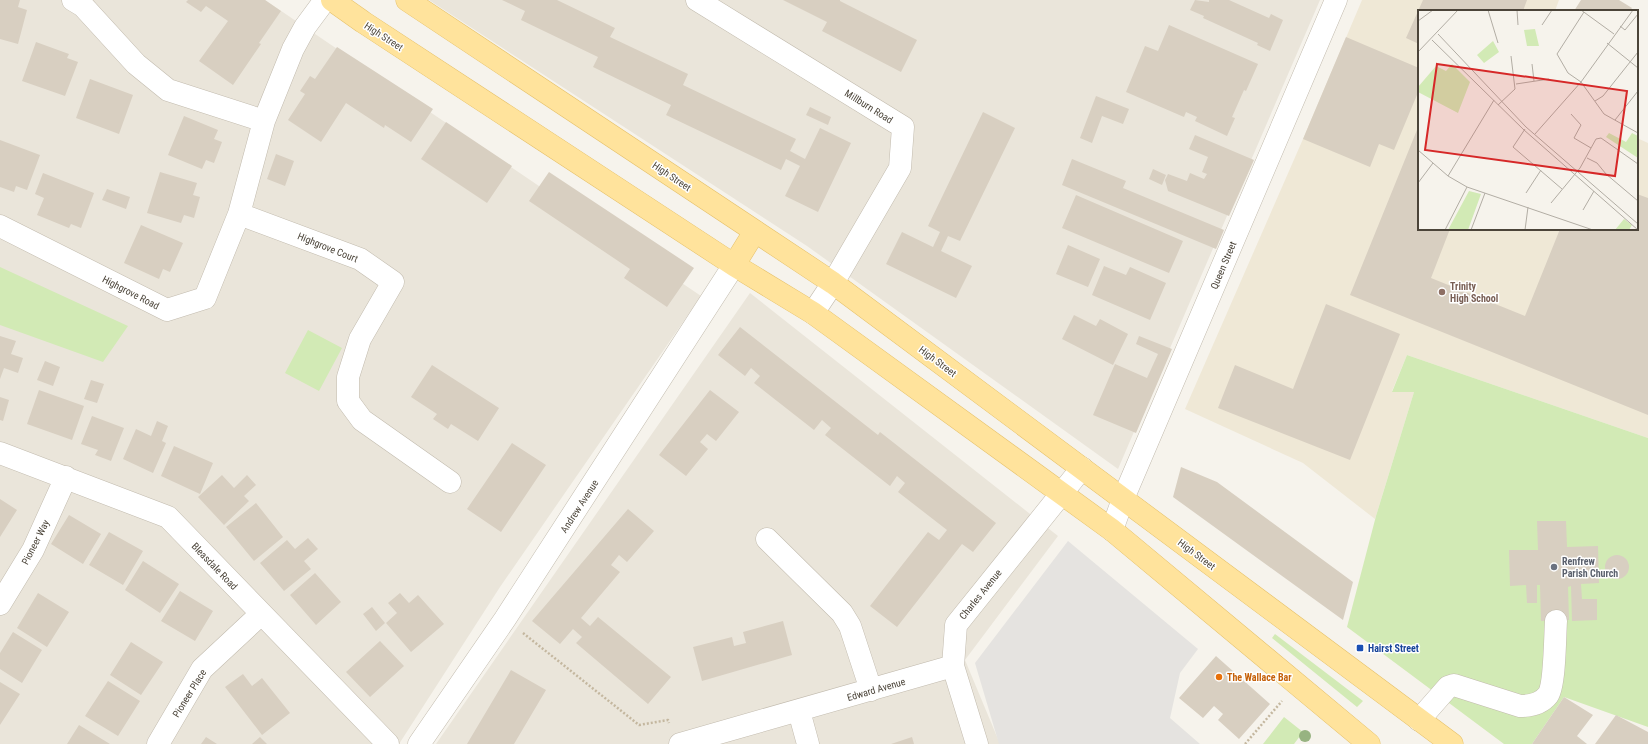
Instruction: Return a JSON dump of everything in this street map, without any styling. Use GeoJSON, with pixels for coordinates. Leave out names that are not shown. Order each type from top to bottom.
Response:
{"type":"FeatureCollection","features":[{"type":"Feature","properties":{"kind":"main road","name":"High Street"},"geometry":{"type":"LineString","coordinates":[[332,0],[363,22],[734,265],[812,313],[1112,530],[1369,744]]}},
{"type":"Feature","properties":{"kind":"main road","name":"High Street"},"geometry":{"type":"LineString","coordinates":[[407,0],[833,283],[1452,744]]}},
{"type":"Feature","properties":{"kind":"main road"},"geometry":{"type":"LineString","coordinates":[[734,265],[755,231]]}},
{"type":"Feature","properties":{"kind":"street"},"geometry":{"type":"LineString","coordinates":[[73,0],[83,6],[136,64],[168,90],[264,121]]}},
{"type":"Feature","properties":{"kind":"street","name":"Highgrove Road"},"geometry":{"type":"LineString","coordinates":[[0,226],[167,310],[205,298],[239,214],[264,121],[293,49],[305,27],[325,0]]}},
{"type":"Feature","properties":{"kind":"street","name":"Millburn Road"},"geometry":{"type":"LineString","coordinates":[[697,0],[903,127],[900,168],[833,283],[812,313]]}},
{"type":"Feature","properties":{"kind":"street","name":"Queen Street"},"geometry":{"type":"LineString","coordinates":[[1112,530],[1123,499],[1336,0]]}},
{"type":"Feature","properties":{"kind":"street","name":"Highgrove Court"},"geometry":{"type":"LineString","coordinates":[[239,214],[360,259],[393,282],[360,339],[348,377],[348,401],[362,420],[450,482]]}},
{"type":"Feature","properties":{"kind":"street","name":"Andrew Avenue"},"geometry":{"type":"LineString","coordinates":[[419,744],[506,619],[734,265]]}},
{"type":"Feature","properties":{"kind":"street","name":"Bleasdale Road"},"geometry":{"type":"LineString","coordinates":[[0,453],[168,517],[388,744]]}},
{"type":"Feature","properties":{"kind":"street","name":"Charles Avenue"},"geometry":{"type":"LineString","coordinates":[[977,744],[953,666],[956,625],[1082,468]]}},
{"type":"Feature","properties":{"kind":"street","name":"Pioneer Way"},"geometry":{"type":"LineString","coordinates":[[0,604],[32,550],[66,478]]}},
{"type":"Feature","properties":{"kind":"street"},"geometry":{"type":"LineString","coordinates":[[767,539],[842,613],[850,626],[871,690]]}},
{"type":"Feature","properties":{"kind":"street","name":"Pioneer Place"},"geometry":{"type":"LineString","coordinates":[[158,744],[202,669],[261,614]]}},
{"type":"Feature","properties":{"kind":"street"},"geometry":{"type":"LineString","coordinates":[[1419,720],[1448,687],[1454,685],[1520,706],[1530,706],[1542,700],[1551,690],[1556,620]]}},
{"type":"Feature","properties":{"kind":"street","name":"Edward Avenue"},"geometry":{"type":"LineString","coordinates":[[675,735],[799,711],[953,666]]}},
{"type":"Feature","properties":{"kind":"street"},"geometry":{"type":"LineString","coordinates":[[799,711],[808,744]]}},
{"type":"Feature","properties":{"kind":"path"},"geometry":{"type":"LineString","coordinates":[[506,619],[639,725],[668,720],[675,735]]}},
{"type":"Feature","properties":{"kind":"path"},"geometry":{"type":"LineString","coordinates":[[1245,744],[1296,684]]}},
{"type":"Feature","properties":{"kind":"shaded area"},"geometry":{"type":"Polygon","coordinates":[[[0,0],[265,0],[701,296],[500,587],[399,744],[0,744],[0,0]]]}},
{"type":"Feature","properties":{"kind":"shaded area"},"geometry":{"type":"Polygon","coordinates":[[[429,0],[1320,0],[1118,469],[807,246],[429,0]]]}},
{"type":"Feature","properties":{"kind":"shaded area","name":"Trinity High School"},"geometry":{"type":"Polygon","coordinates":[[[1362,0],[1559,0],[1555,10],[1418,10],[1418,230],[1638,230],[1638,138],[1648,143],[1648,438],[1407,355],[1392,391],[1414,392],[1375,519],[1303,463],[1185,409],[1362,0]]]}},
{"type":"Feature","properties":{"kind":"shaded area"},"geometry":{"type":"Polygon","coordinates":[[[750,293],[1058,536],[965,660],[1000,744],[436,744],[750,293]]]}},
{"type":"Feature","properties":{"kind":"shaded area"},"geometry":{"type":"Polygon","coordinates":[[[1068,541],[1198,649],[1180,673],[1170,718],[1200,744],[999,744],[975,663],[1068,541]]]}},
{"type":"Feature","properties":{"kind":"green space"},"geometry":{"type":"Polygon","coordinates":[[[0,267],[128,326],[103,362],[0,325],[0,267]]]}},
{"type":"Feature","properties":{"kind":"green space"},"geometry":{"type":"Polygon","coordinates":[[[308,330],[342,348],[319,391],[285,373],[308,330]]]}},
{"type":"Feature","properties":{"kind":"green space"},"geometry":{"type":"Polygon","coordinates":[[[1407,355],[1648,438],[1648,727],[1564,697],[1532,744],[1504,744],[1347,627],[1376,516],[1414,392],[1392,392],[1407,355]]]}},
{"type":"Feature","properties":{"kind":"green space"},"geometry":{"type":"Polygon","coordinates":[[[1275,634],[1363,701],[1357,707],[1272,638],[1275,634]]]}},
{"type":"Feature","properties":{"kind":"green space"},"geometry":{"type":"Polygon","coordinates":[[[1284,717],[1303,732],[1294,744],[1263,744],[1284,717]]]}},
{"type":"Feature","properties":{"kind":"building"},"geometry":{"type":"Polygon","coordinates":[[[0,0],[20,0],[18,7],[27,10],[18,44],[0,39],[0,0]]]}},
{"type":"Feature","properties":{"kind":"building"},"geometry":{"type":"Polygon","coordinates":[[[188,0],[265,0],[281,11],[233,85],[199,61],[228,21],[206,6],[201,12],[186,2],[188,0]]]}},
{"type":"Feature","properties":{"kind":"building"},"geometry":{"type":"Polygon","coordinates":[[[502,0],[557,0],[615,28],[610,37],[688,74],[683,85],[796,139],[790,151],[805,159],[820,128],[851,143],[818,212],[785,196],[800,166],[786,159],[781,170],[666,115],[671,105],[593,67],[598,57],[521,20],[525,11],[502,0]]]}},
{"type":"Feature","properties":{"kind":"building"},"geometry":{"type":"Polygon","coordinates":[[[783,0],[840,0],[917,40],[901,72],[822,31],[827,22],[783,0]]]}},
{"type":"Feature","properties":{"kind":"building"},"geometry":{"type":"Polygon","coordinates":[[[1195,0],[1209,2],[1209,0],[1229,0],[1269,18],[1271,14],[1283,20],[1270,51],[1257,45],[1258,43],[1203,18],[1204,16],[1190,10],[1195,0]]]}},
{"type":"Feature","properties":{"kind":"building"},"geometry":{"type":"Polygon","coordinates":[[[1423,0],[1527,0],[1523,10],[1419,10],[1423,0]]]}},
{"type":"Feature","properties":{"kind":"building"},"geometry":{"type":"Polygon","coordinates":[[[1581,0],[1619,0],[1632,8],[1631,10],[1575,10],[1581,0]]]}},
{"type":"Feature","properties":{"kind":"building"},"geometry":{"type":"Polygon","coordinates":[[[1418,11],[1418,44],[1406,38],[1418,11]]]}},
{"type":"Feature","properties":{"kind":"building"},"geometry":{"type":"Polygon","coordinates":[[[1169,25],[1258,64],[1232,117],[1235,118],[1227,136],[1195,121],[1197,117],[1186,112],[1184,117],[1126,92],[1145,46],[1158,51],[1169,25]]]}},
{"type":"Feature","properties":{"kind":"building"},"geometry":{"type":"Polygon","coordinates":[[[1346,37],[1418,68],[1418,92],[1394,150],[1379,144],[1370,167],[1303,139],[1346,37]]]}},
{"type":"Feature","properties":{"kind":"building"},"geometry":{"type":"Polygon","coordinates":[[[36,42],[69,54],[67,58],[78,62],[65,96],[22,81],[36,42]]]}},
{"type":"Feature","properties":{"kind":"building"},"geometry":{"type":"Polygon","coordinates":[[[337,47],[433,109],[411,142],[385,125],[384,128],[346,103],[321,142],[288,120],[305,94],[300,91],[310,76],[315,79],[337,47]]]}},
{"type":"Feature","properties":{"kind":"building"},"geometry":{"type":"Polygon","coordinates":[[[90,79],[133,95],[119,134],[76,118],[90,79]]]}},
{"type":"Feature","properties":{"kind":"building"},"geometry":{"type":"Polygon","coordinates":[[[1096,96],[1129,109],[1123,124],[1102,116],[1092,143],[1080,138],[1096,96]]]}},
{"type":"Feature","properties":{"kind":"building"},"geometry":{"type":"Polygon","coordinates":[[[810,107],[831,117],[828,125],[806,115],[810,107]]]}},
{"type":"Feature","properties":{"kind":"building"},"geometry":{"type":"Polygon","coordinates":[[[983,112],[1015,128],[960,241],[948,236],[941,251],[972,266],[956,298],[886,264],[902,232],[933,247],[940,232],[928,226],[983,112]]]}},
{"type":"Feature","properties":{"kind":"building"},"geometry":{"type":"Polygon","coordinates":[[[184,116],[218,130],[214,139],[222,142],[214,163],[206,160],[202,169],[168,155],[184,116]]]}},
{"type":"Feature","properties":{"kind":"building"},"geometry":{"type":"Polygon","coordinates":[[[446,122],[512,166],[487,203],[421,159],[446,122]]]}},
{"type":"Feature","properties":{"kind":"building"},"geometry":{"type":"Polygon","coordinates":[[[1418,127],[1418,230],[1450,230],[1431,278],[1525,316],[1560,230],[1638,230],[1638,194],[1648,198],[1648,415],[1350,295],[1418,127]]]}},
{"type":"Feature","properties":{"kind":"building"},"geometry":{"type":"Polygon","coordinates":[[[1195,135],[1254,160],[1229,216],[1168,191],[1165,180],[1168,174],[1187,181],[1190,173],[1204,179],[1207,174],[1202,172],[1208,157],[1189,149],[1195,135]]]}},
{"type":"Feature","properties":{"kind":"building"},"geometry":{"type":"Polygon","coordinates":[[[0,140],[40,155],[27,190],[16,186],[14,192],[0,187],[0,140]]]}},
{"type":"Feature","properties":{"kind":"building"},"geometry":{"type":"Polygon","coordinates":[[[276,154],[294,161],[285,186],[267,179],[276,154]]]}},
{"type":"Feature","properties":{"kind":"building"},"geometry":{"type":"Polygon","coordinates":[[[1072,159],[1126,181],[1123,188],[1224,230],[1216,249],[1062,185],[1072,159]]]}},
{"type":"Feature","properties":{"kind":"building"},"geometry":{"type":"Polygon","coordinates":[[[1153,169],[1166,175],[1162,185],[1149,179],[1153,169]]]}},
{"type":"Feature","properties":{"kind":"building"},"geometry":{"type":"Polygon","coordinates":[[[160,172],[197,183],[193,195],[200,197],[194,218],[184,215],[181,223],[147,213],[160,172]]]}},
{"type":"Feature","properties":{"kind":"building"},"geometry":{"type":"Polygon","coordinates":[[[549,172],[694,268],[667,307],[624,278],[630,269],[529,201],[549,172]]]}},
{"type":"Feature","properties":{"kind":"building"},"geometry":{"type":"Polygon","coordinates":[[[43,173],[94,193],[81,228],[71,224],[69,228],[37,215],[44,198],[35,194],[43,173]]]}},
{"type":"Feature","properties":{"kind":"building"},"geometry":{"type":"Polygon","coordinates":[[[107,189],[130,197],[126,209],[102,200],[107,189]]]}},
{"type":"Feature","properties":{"kind":"building"},"geometry":{"type":"Polygon","coordinates":[[[1076,195],[1183,241],[1169,273],[1062,228],[1076,195]]]}},
{"type":"Feature","properties":{"kind":"building"},"geometry":{"type":"Polygon","coordinates":[[[141,225],[183,243],[170,272],[163,269],[159,279],[124,263],[141,225]]]}},
{"type":"Feature","properties":{"kind":"building"},"geometry":{"type":"Polygon","coordinates":[[[1068,245],[1100,259],[1088,287],[1056,274],[1068,245]]]}},
{"type":"Feature","properties":{"kind":"building"},"geometry":{"type":"Polygon","coordinates":[[[1104,266],[1126,275],[1130,267],[1166,283],[1150,320],[1092,295],[1104,266]]]}},
{"type":"Feature","properties":{"kind":"building"},"geometry":{"type":"Polygon","coordinates":[[[1326,304],[1400,334],[1350,460],[1218,408],[1235,365],[1293,389],[1326,304]]]}},
{"type":"Feature","properties":{"kind":"building"},"geometry":{"type":"Polygon","coordinates":[[[1074,315],[1096,326],[1100,319],[1128,334],[1113,365],[1062,339],[1074,315]]]}},
{"type":"Feature","properties":{"kind":"building"},"geometry":{"type":"Polygon","coordinates":[[[740,327],[878,435],[880,432],[996,523],[973,552],[962,544],[897,627],[870,606],[928,532],[939,540],[947,530],[898,492],[905,483],[897,476],[890,486],[825,435],[831,428],[822,420],[814,430],[754,383],[760,376],[751,368],[745,376],[718,355],[740,327]]]}},
{"type":"Feature","properties":{"kind":"building"},"geometry":{"type":"Polygon","coordinates":[[[0,336],[16,341],[11,354],[23,358],[18,373],[4,368],[0,379],[0,336]]]}},
{"type":"Feature","properties":{"kind":"building"},"geometry":{"type":"Polygon","coordinates":[[[1139,336],[1172,349],[1136,433],[1093,415],[1115,364],[1147,378],[1158,354],[1136,344],[1139,336]]]}},
{"type":"Feature","properties":{"kind":"building"},"geometry":{"type":"Polygon","coordinates":[[[45,361],[60,367],[53,386],[37,380],[45,361]]]}},
{"type":"Feature","properties":{"kind":"building"},"geometry":{"type":"Polygon","coordinates":[[[432,365],[499,408],[478,441],[451,424],[448,429],[433,419],[437,414],[411,397],[432,365]]]}},
{"type":"Feature","properties":{"kind":"building"},"geometry":{"type":"Polygon","coordinates":[[[91,380],[104,384],[97,403],[84,399],[91,380]]]}},
{"type":"Feature","properties":{"kind":"building"},"geometry":{"type":"Polygon","coordinates":[[[39,390],[84,406],[72,440],[27,424],[39,390]]]}},
{"type":"Feature","properties":{"kind":"building"},"geometry":{"type":"Polygon","coordinates":[[[710,390],[739,412],[716,441],[707,434],[700,442],[708,449],[686,476],[659,455],[710,390]]]}},
{"type":"Feature","properties":{"kind":"building"},"geometry":{"type":"Polygon","coordinates":[[[0,397],[9,400],[3,421],[0,420],[0,397]]]}},
{"type":"Feature","properties":{"kind":"building"},"geometry":{"type":"Polygon","coordinates":[[[92,416],[124,428],[111,461],[95,455],[98,450],[81,444],[92,416]]]}},
{"type":"Feature","properties":{"kind":"building"},"geometry":{"type":"Polygon","coordinates":[[[157,421],[168,426],[162,441],[166,443],[153,473],[123,459],[136,429],[151,436],[157,421]]]}},
{"type":"Feature","properties":{"kind":"building"},"geometry":{"type":"Polygon","coordinates":[[[512,443],[546,465],[501,532],[467,509],[512,443]]]}},
{"type":"Feature","properties":{"kind":"building"},"geometry":{"type":"Polygon","coordinates":[[[174,446],[213,463],[200,494],[161,476],[174,446]]]}},
{"type":"Feature","properties":{"kind":"building"},"geometry":{"type":"Polygon","coordinates":[[[1181,467],[1217,482],[1353,582],[1343,620],[1173,497],[1181,467]]]}},
{"type":"Feature","properties":{"kind":"building"},"geometry":{"type":"Polygon","coordinates":[[[222,475],[234,488],[247,475],[256,485],[244,496],[249,501],[224,525],[198,497],[222,475]]]}},
{"type":"Feature","properties":{"kind":"building"},"geometry":{"type":"Polygon","coordinates":[[[0,499],[17,510],[0,537],[0,499]]]}},
{"type":"Feature","properties":{"kind":"building"},"geometry":{"type":"Polygon","coordinates":[[[256,503],[283,537],[254,561],[226,527],[256,503]]]}},
{"type":"Feature","properties":{"kind":"building"},"geometry":{"type":"Polygon","coordinates":[[[628,509],[654,531],[627,562],[619,555],[611,565],[620,572],[581,618],[590,626],[598,617],[671,677],[648,704],[576,643],[582,637],[573,629],[560,644],[532,621],[628,509]]]}},
{"type":"Feature","properties":{"kind":"building"},"geometry":{"type":"Polygon","coordinates":[[[69,515],[101,534],[83,564],[51,544],[69,515]]]}},
{"type":"Feature","properties":{"kind":"building","name":"Renfrew Parish Church"},"geometry":{"type":"Polygon","coordinates":[[[1537,521],[1566,521],[1567,547],[1598,546],[1599,583],[1581,584],[1582,599],[1597,599],[1597,620],[1572,621],[1571,586],[1568,587],[1569,620],[1541,621],[1540,585],[1537,585],[1537,603],[1527,603],[1526,585],[1510,586],[1509,550],[1538,550],[1537,521]]]}},
{"type":"Feature","properties":{"kind":"building"},"geometry":{"type":"Polygon","coordinates":[[[109,532],[143,551],[123,585],[89,565],[109,532]]]}},
{"type":"Feature","properties":{"kind":"building"},"geometry":{"type":"Polygon","coordinates":[[[308,538],[318,549],[304,561],[311,569],[284,591],[260,563],[287,540],[295,549],[308,538]]]}},
{"type":"Feature","properties":{"kind":"building"},"geometry":{"type":"Polygon","coordinates":[[[1617,555],[1626,558],[1629,567],[1626,576],[1617,579],[1608,576],[1605,567],[1608,558],[1617,555]]]}},
{"type":"Feature","properties":{"kind":"building"},"geometry":{"type":"Polygon","coordinates":[[[143,561],[179,584],[160,613],[125,590],[143,561]]]}},
{"type":"Feature","properties":{"kind":"building"},"geometry":{"type":"Polygon","coordinates":[[[315,573],[341,602],[316,625],[290,595],[315,573]]]}},
{"type":"Feature","properties":{"kind":"building"},"geometry":{"type":"Polygon","coordinates":[[[180,591],[213,611],[195,641],[161,621],[180,591]]]}},
{"type":"Feature","properties":{"kind":"building"},"geometry":{"type":"Polygon","coordinates":[[[38,593],[69,612],[47,647],[17,628],[38,593]]]}},
{"type":"Feature","properties":{"kind":"building"},"geometry":{"type":"Polygon","coordinates":[[[400,593],[409,603],[418,595],[444,624],[411,652],[386,623],[397,613],[388,603],[400,593]]]}},
{"type":"Feature","properties":{"kind":"building"},"geometry":{"type":"Polygon","coordinates":[[[372,607],[385,623],[376,631],[363,614],[372,607]]]}},
{"type":"Feature","properties":{"kind":"building"},"geometry":{"type":"Polygon","coordinates":[[[783,621],[792,655],[702,681],[693,647],[732,637],[734,646],[746,643],[743,632],[783,621]]]}},
{"type":"Feature","properties":{"kind":"building"},"geometry":{"type":"Polygon","coordinates":[[[13,632],[42,650],[22,683],[0,669],[0,653],[13,632]]]}},
{"type":"Feature","properties":{"kind":"building"},"geometry":{"type":"Polygon","coordinates":[[[380,641],[404,666],[370,697],[346,672],[380,641]]]}},
{"type":"Feature","properties":{"kind":"building"},"geometry":{"type":"Polygon","coordinates":[[[131,642],[163,662],[141,695],[110,675],[131,642]]]}},
{"type":"Feature","properties":{"kind":"building","name":"The Wallace Bar"},"geometry":{"type":"Polygon","coordinates":[[[1216,656],[1270,704],[1239,739],[1218,720],[1223,714],[1214,706],[1203,718],[1179,698],[1216,656]]]}},
{"type":"Feature","properties":{"kind":"building"},"geometry":{"type":"Polygon","coordinates":[[[511,670],[546,690],[514,744],[467,744],[511,670]]]}},
{"type":"Feature","properties":{"kind":"building"},"geometry":{"type":"Polygon","coordinates":[[[243,674],[252,686],[262,678],[290,713],[262,735],[225,687],[243,674]]]}},
{"type":"Feature","properties":{"kind":"building"},"geometry":{"type":"Polygon","coordinates":[[[108,681],[140,701],[118,736],[85,716],[108,681]]]}},
{"type":"Feature","properties":{"kind":"building"},"geometry":{"type":"Polygon","coordinates":[[[0,682],[20,694],[0,725],[0,682]]]}},
{"type":"Feature","properties":{"kind":"building"},"geometry":{"type":"Polygon","coordinates":[[[1564,697],[1593,715],[1577,736],[1587,744],[1532,744],[1564,697]]]}},
{"type":"Feature","properties":{"kind":"building"},"geometry":{"type":"Polygon","coordinates":[[[1616,715],[1648,732],[1648,744],[1595,744],[1616,715]]]}},
{"type":"Feature","properties":{"kind":"building"},"geometry":{"type":"Polygon","coordinates":[[[79,725],[110,744],[67,744],[79,725]]]}},
{"type":"Feature","properties":{"kind":"building"},"geometry":{"type":"Polygon","coordinates":[[[206,737],[217,744],[201,744],[206,737]]]}},
{"type":"Feature","properties":{"kind":"building"},"geometry":{"type":"Polygon","coordinates":[[[260,737],[267,744],[252,744],[260,737]]]}},
{"type":"Feature","properties":{"kind":"building"},"geometry":{"type":"Polygon","coordinates":[[[912,737],[914,744],[891,744],[912,737]]]}},
{"type":"Feature","properties":{"kind":"place","name":"Trinity High School"},"geometry":{"type":"Point","coordinates":[1442,292]}},
{"type":"Feature","properties":{"kind":"place","name":"Renfrew Parish Church"},"geometry":{"type":"Point","coordinates":[1554,567]}},
{"type":"Feature","properties":{"kind":"place","name":"Hairst Street"},"geometry":{"type":"Point","coordinates":[1360,648]}},
{"type":"Feature","properties":{"kind":"place","name":"The Wallace Bar"},"geometry":{"type":"Point","coordinates":[1219,677]}}]}
